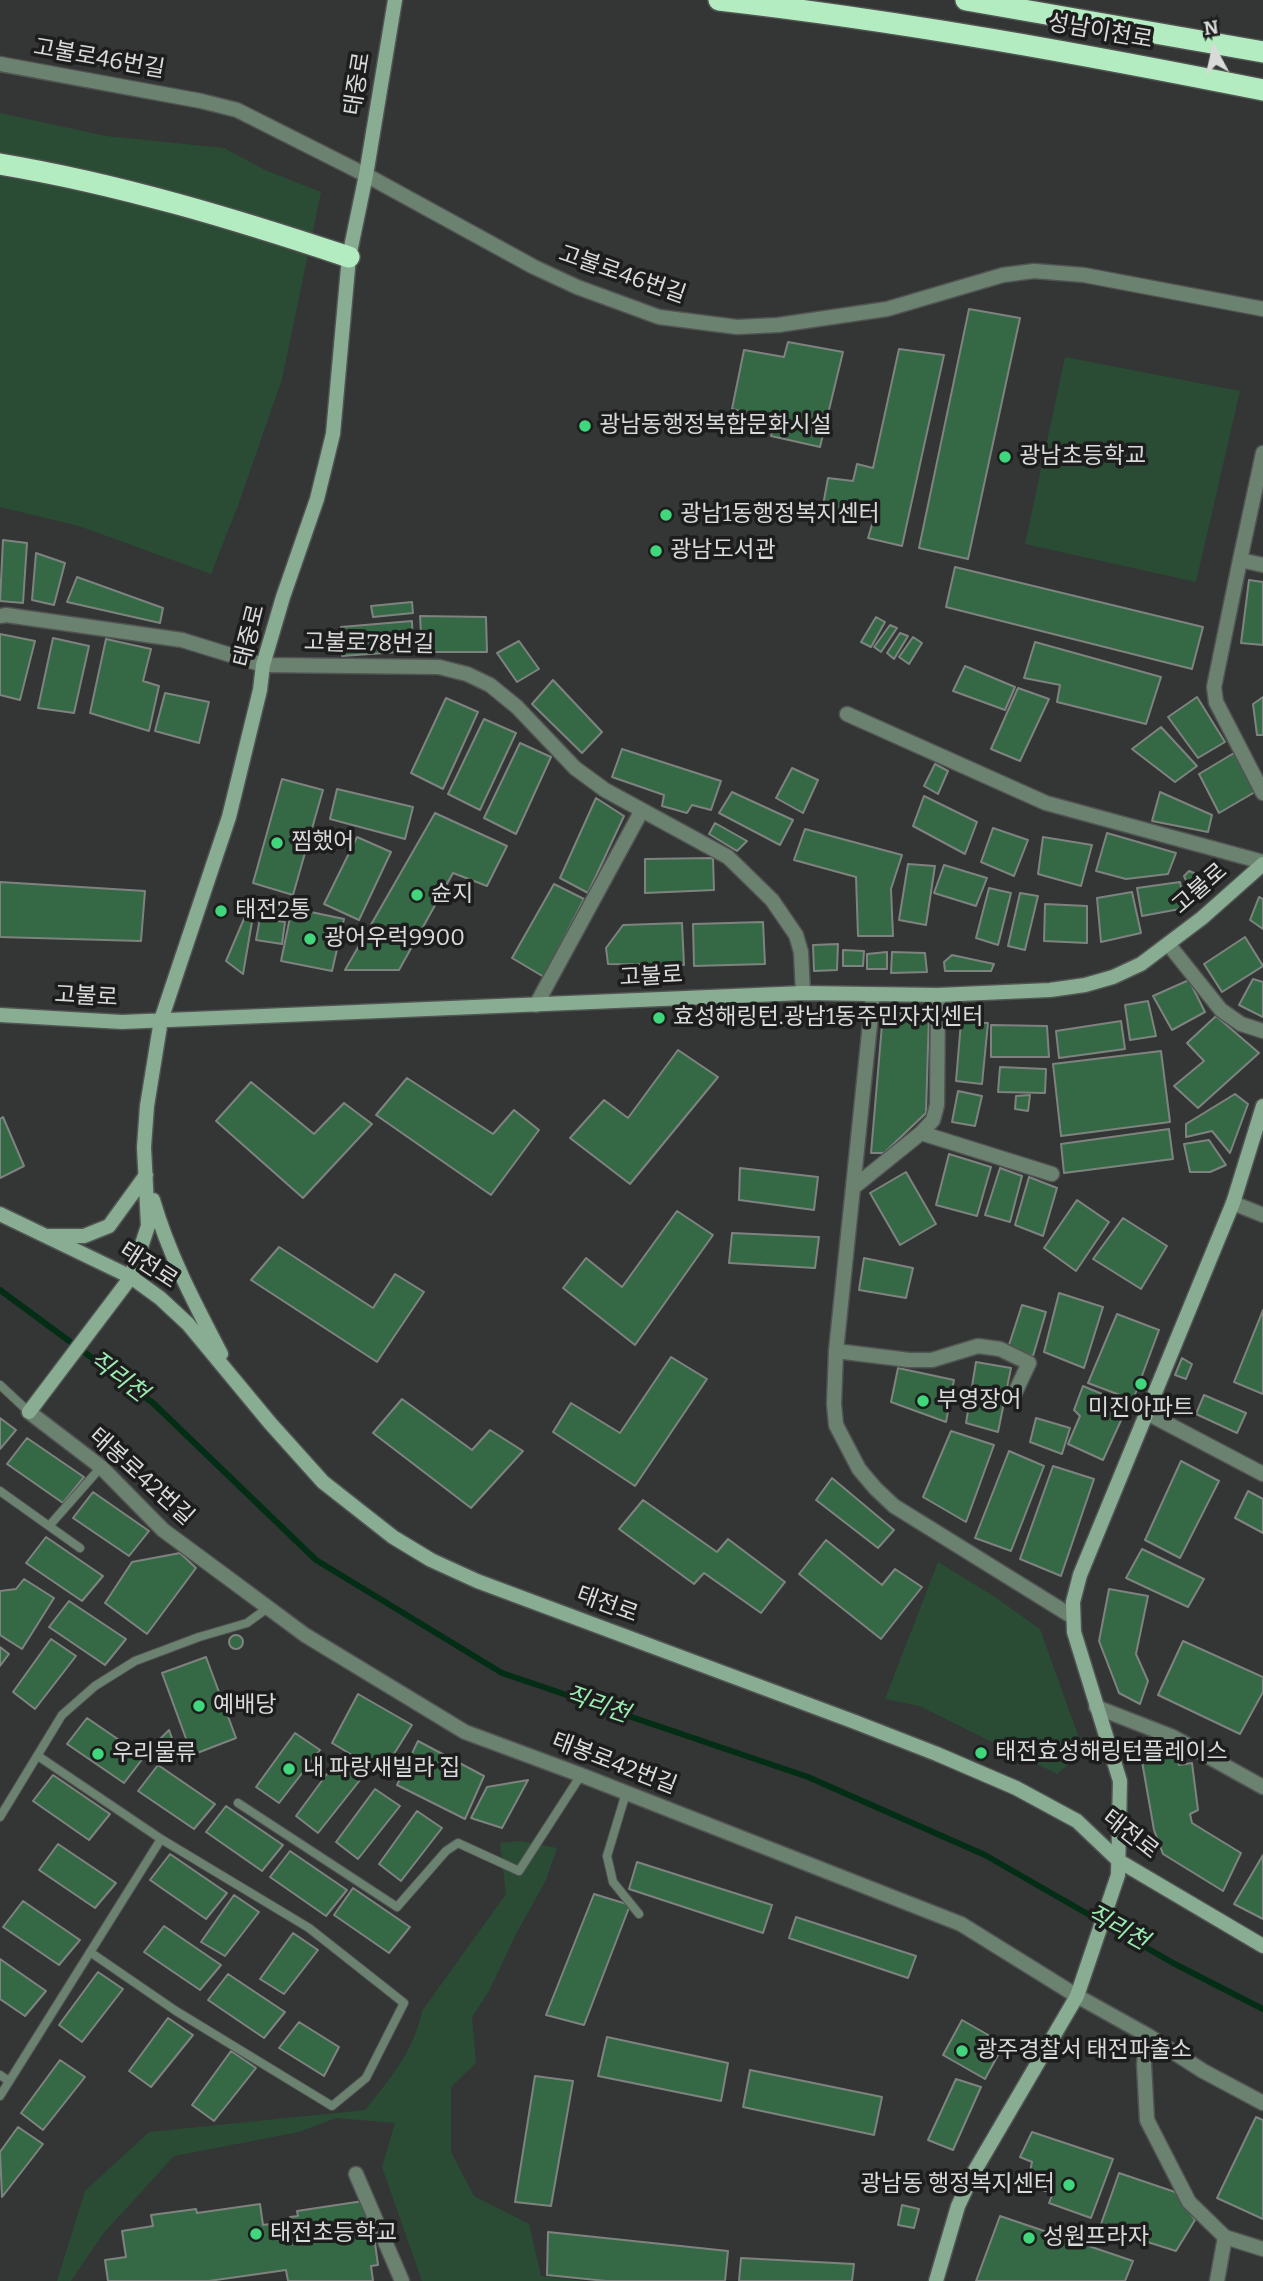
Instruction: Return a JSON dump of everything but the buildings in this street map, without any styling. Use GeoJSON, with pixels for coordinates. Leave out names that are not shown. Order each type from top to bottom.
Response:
{"type":"FeatureCollection","features":[{"type":"Feature","properties":{"kind":"highway","name":"성남이천로"},"geometry":{"type":"LineString","coordinates":[[719,0],[936,30],[1263,90]]}},
{"type":"Feature","properties":{"kind":"highway","name":"성남이천로"},"geometry":{"type":"LineString","coordinates":[[966,0],[1263,52]]}},
{"type":"Feature","properties":{"kind":"highway"},"geometry":{"type":"LineString","coordinates":[[0,164],[47,172],[234,219],[349,257]]}},
{"type":"Feature","properties":{"kind":"street","name":"태중로"},"geometry":{"type":"LineString","coordinates":[[29,1412],[131,1277],[148,1226],[144,1147],[147,1106],[161,1020],[229,817],[260,690],[263,665],[317,499],[333,434],[349,257],[366,175],[395,0]]}},
{"type":"Feature","properties":{"kind":"street","name":"고불로46번길"},"geometry":{"type":"LineString","coordinates":[[0,64],[237,110],[366,175],[534,267],[659,317],[737,327],[778,325],[887,309],[1003,275],[1034,271],[1084,275],[1263,309]]}},
{"type":"Feature","properties":{"kind":"street"},"geometry":{"type":"LineString","coordinates":[[1263,453],[1214,687],[1216,702],[1263,793]]}},
{"type":"Feature","properties":{"kind":"street"},"geometry":{"type":"LineString","coordinates":[[1240,560],[1263,565]]}},
{"type":"Feature","properties":{"kind":"street","name":"고불로78번길"},"geometry":{"type":"LineString","coordinates":[[0,616],[182,640],[263,665],[439,667],[467,674],[490,685],[517,707],[575,768],[605,790],[728,858],[772,900],[796,935],[801,952],[803,993]]}},
{"type":"Feature","properties":{"kind":"street"},"geometry":{"type":"LineString","coordinates":[[846,714],[1046,803],[1263,863]]}},
{"type":"Feature","properties":{"kind":"street"},"geometry":{"type":"LineString","coordinates":[[536,1006],[641,812]]}},
{"type":"Feature","properties":{"kind":"street","name":"고불로"},"geometry":{"type":"LineString","coordinates":[[0,1015],[122,1022],[803,993],[938,995],[1051,990],[1086,985],[1131,968],[1169,945],[1263,863]]}},
{"type":"Feature","properties":{"kind":"street"},"geometry":{"type":"LineString","coordinates":[[1169,945],[1221,1010],[1241,1024],[1263,1031]]}},
{"type":"Feature","properties":{"kind":"street"},"geometry":{"type":"LineString","coordinates":[[873,995],[836,1351],[836,1425],[859,1469],[894,1506],[1073,1616]]}},
{"type":"Feature","properties":{"kind":"street"},"geometry":{"type":"LineString","coordinates":[[854,1187],[921,1133],[933,1119],[937,1105],[938,995]]}},
{"type":"Feature","properties":{"kind":"street"},"geometry":{"type":"LineString","coordinates":[[936,2281],[958,2206],[974,2172],[1077,1996],[1119,1868],[1120,1780],[1074,1632],[1073,1602],[1080,1575],[1233,1203],[1263,1108]]}},
{"type":"Feature","properties":{"kind":"street"},"geometry":{"type":"LineString","coordinates":[[921,1133],[1052,1174]]}},
{"type":"Feature","properties":{"kind":"street"},"geometry":{"type":"LineString","coordinates":[[44,1236],[84,1236],[109,1226],[146,1175]]}},
{"type":"Feature","properties":{"kind":"street"},"geometry":{"type":"LineString","coordinates":[[146,1175],[160,1224],[183,1282],[233,1377]]}},
{"type":"Feature","properties":{"kind":"street"},"geometry":{"type":"LineString","coordinates":[[1233,1203],[1263,1215]]}},
{"type":"Feature","properties":{"kind":"street","name":"태전로"},"geometry":{"type":"LineString","coordinates":[[0,1214],[131,1277],[160,1298],[188,1324],[323,1482],[393,1537],[431,1560],[477,1581],[855,1722],[993,1778],[1077,1821],[1119,1868],[1263,1946]]}},
{"type":"Feature","properties":{"kind":"street"},"geometry":{"type":"LineString","coordinates":[[836,1351],[909,1360],[932,1360],[978,1346],[1000,1349],[1029,1363],[1013,1397]]}},
{"type":"Feature","properties":{"kind":"street","name":"태봉로42번길"},"geometry":{"type":"LineString","coordinates":[[29,1412],[101,1467],[163,1530],[305,1635],[465,1732],[580,1774],[961,1924],[1203,2071],[1263,2103]]}},
{"type":"Feature","properties":{"kind":"street"},"geometry":{"type":"LineString","coordinates":[[1147,1413],[1263,1474]]}},
{"type":"Feature","properties":{"kind":"street"},"geometry":{"type":"LineString","coordinates":[[1096,1707],[1173,1737],[1263,1787]]}},
{"type":"Feature","properties":{"kind":"street"},"geometry":{"type":"LineString","coordinates":[[1147,2035],[1144,2064],[1147,2120],[1189,2203],[1224,2238],[1263,2249]]}},
{"type":"Feature","properties":{"kind":"street"},"geometry":{"type":"LineString","coordinates":[[356,2174],[402,2281]]}},
{"type":"Feature","properties":{"kind":"street"},"geometry":{"type":"LineString","coordinates":[[1217,2281],[1224,2238]]}},
{"type":"Feature","properties":{"kind":"lane","name":"태봉로42번길"},"geometry":{"type":"LineString","coordinates":[[0,1385],[29,1412]]}},
{"type":"Feature","properties":{"kind":"lane"},"geometry":{"type":"LineString","coordinates":[[50,1526],[101,1467]]}},
{"type":"Feature","properties":{"kind":"lane"},"geometry":{"type":"LineString","coordinates":[[0,1491],[80,1548]]}},
{"type":"Feature","properties":{"kind":"lane"},"geometry":{"type":"LineString","coordinates":[[0,1817],[62,1715],[95,1686],[135,1661],[199,1637],[247,1623],[269,1607]]}},
{"type":"Feature","properties":{"kind":"lane"},"geometry":{"type":"LineString","coordinates":[[38,1756],[160,1839],[309,1928],[404,2003],[366,2078],[332,2106],[176,2011],[90,1952]]}},
{"type":"Feature","properties":{"kind":"lane"},"geometry":{"type":"LineString","coordinates":[[238,1803],[397,1907],[446,1851],[458,1843],[519,1871],[580,1774]]}},
{"type":"Feature","properties":{"kind":"lane"},"geometry":{"type":"LineString","coordinates":[[626,1793],[607,1856],[613,1882],[639,1914]]}},
{"type":"Feature","properties":{"kind":"lane"},"geometry":{"type":"LineString","coordinates":[[0,2096],[160,1839]]}},
{"type":"Feature","properties":{"kind":"lane"},"geometry":{"type":"LineString","coordinates":[[0,2075],[9,2081]]}},
{"type":"Feature","properties":{"kind":"green space"},"geometry":{"type":"Polygon","coordinates":[[[0,113],[106,136],[224,148],[265,170],[321,192],[282,379],[211,574],[79,526],[0,507],[0,113]]]}},
{"type":"Feature","properties":{"kind":"green space"},"geometry":{"type":"Polygon","coordinates":[[[1065,357],[1240,391],[1196,582],[1025,544],[1065,357]]]}},
{"type":"Feature","properties":{"kind":"green space"},"geometry":{"type":"Polygon","coordinates":[[[938,1562],[1040,1629],[1084,1752],[1057,1774],[919,1706],[885,1699],[938,1562]]]}},
{"type":"Feature","properties":{"kind":"green space"},"geometry":{"type":"Polygon","coordinates":[[[521,1841],[557,1848],[546,1880],[489,1991],[472,2017],[476,2063],[451,2087],[451,2152],[474,2196],[529,2224],[541,2276],[584,2281],[422,2281],[382,2167],[395,2123],[336,2118],[299,2132],[174,2156],[102,2235],[71,2281],[57,2281],[85,2191],[149,2132],[365,2110],[407,2052],[422,2011],[506,1894],[500,1843],[521,1841]]]}},
{"type":"Feature","properties":{"kind":"waterway","name":"직리천"},"geometry":{"type":"LineString","coordinates":[[0,1290],[153,1403],[316,1560],[502,1673],[808,1777],[985,1855],[1173,1963],[1263,2009]]}},
{"type":"Feature","properties":{"kind":"place","name":"광남동행정복합문화시설"},"geometry":{"type":"Point","coordinates":[585,426]}},
{"type":"Feature","properties":{"kind":"place","name":"광남초등학교"},"geometry":{"type":"Point","coordinates":[1005,457]}},
{"type":"Feature","properties":{"kind":"place","name":"광남1동행정복지센터"},"geometry":{"type":"Point","coordinates":[666,515]}},
{"type":"Feature","properties":{"kind":"place","name":"광남도서관"},"geometry":{"type":"Point","coordinates":[656,551]}},
{"type":"Feature","properties":{"kind":"place","name":"찜했어"},"geometry":{"type":"Point","coordinates":[277,843]}},
{"type":"Feature","properties":{"kind":"place","name":"슌지"},"geometry":{"type":"Point","coordinates":[417,895]}},
{"type":"Feature","properties":{"kind":"place","name":"태전2통"},"geometry":{"type":"Point","coordinates":[221,911]}},
{"type":"Feature","properties":{"kind":"place","name":"광어우럭9900"},"geometry":{"type":"Point","coordinates":[310,939]}},
{"type":"Feature","properties":{"kind":"place","name":"효성해링턴.광남1동주민자치센터"},"geometry":{"type":"Point","coordinates":[659,1018]}},
{"type":"Feature","properties":{"kind":"place","name":"미진아파트"},"geometry":{"type":"Point","coordinates":[1141,1384]}},
{"type":"Feature","properties":{"kind":"place","name":"부영장어"},"geometry":{"type":"Point","coordinates":[923,1401]}},
{"type":"Feature","properties":{"kind":"place","name":"예배당"},"geometry":{"type":"Point","coordinates":[199,1706]}},
{"type":"Feature","properties":{"kind":"place","name":"태전효성해링턴플레이스"},"geometry":{"type":"Point","coordinates":[981,1753]}},
{"type":"Feature","properties":{"kind":"place","name":"우리물류"},"geometry":{"type":"Point","coordinates":[98,1754]}},
{"type":"Feature","properties":{"kind":"place","name":"내 파랑새빌라 집"},"geometry":{"type":"Point","coordinates":[289,1769]}},
{"type":"Feature","properties":{"kind":"place","name":"광주경찰서 태전파출소"},"geometry":{"type":"Point","coordinates":[962,2051]}},
{"type":"Feature","properties":{"kind":"place","name":"광남동 행정복지센터"},"geometry":{"type":"Point","coordinates":[1069,2185]}},
{"type":"Feature","properties":{"kind":"place","name":"태전초등학교"},"geometry":{"type":"Point","coordinates":[256,2234]}},
{"type":"Feature","properties":{"kind":"place","name":"성원프라자"},"geometry":{"type":"Point","coordinates":[1029,2238]}}]}
